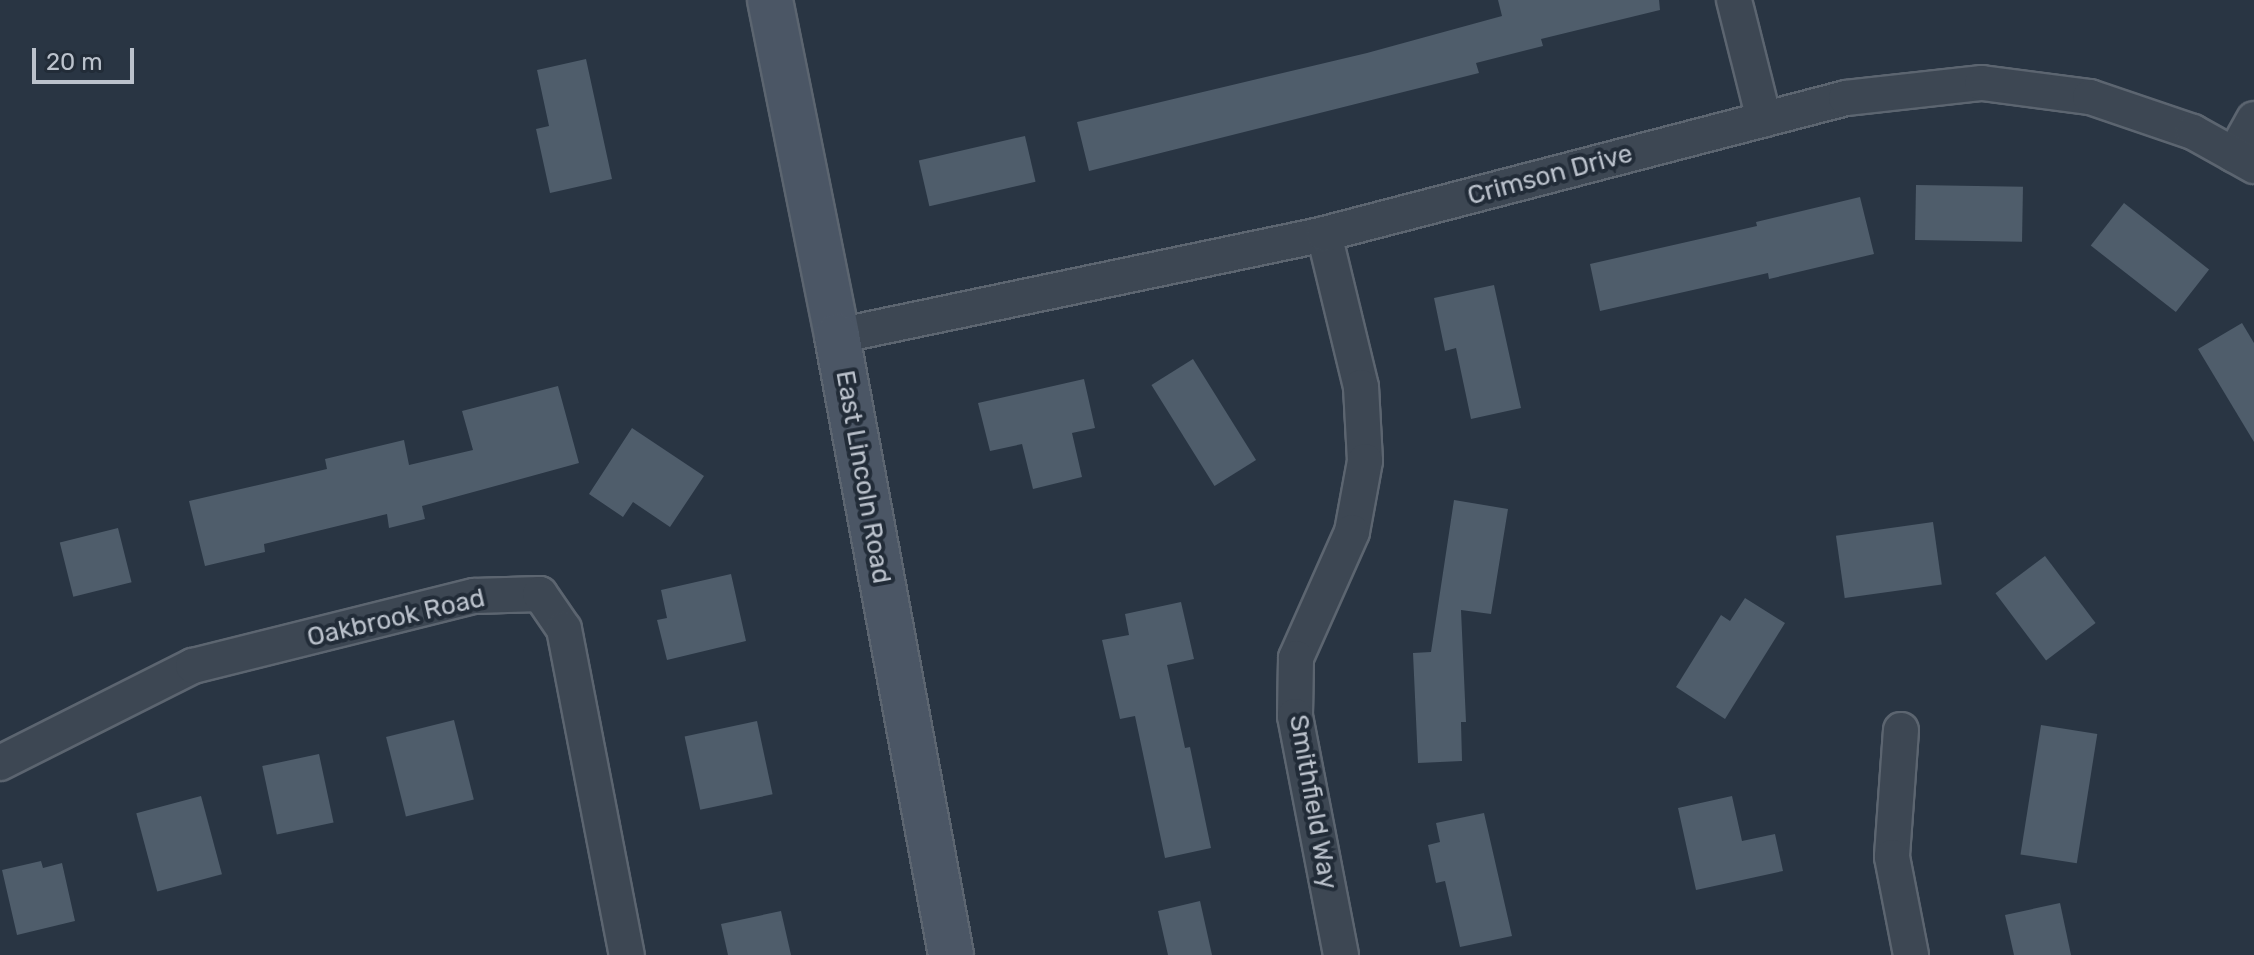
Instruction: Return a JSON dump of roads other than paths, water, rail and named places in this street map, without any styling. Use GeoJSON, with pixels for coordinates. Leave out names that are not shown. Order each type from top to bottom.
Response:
{"type":"FeatureCollection","features":[{"type":"Feature","properties":{"kind":"main road","name":"East Lincoln Road"},"geometry":{"type":"LineString","coordinates":[[770,0],[837,336],[951,955]]}},
{"type":"Feature","properties":{"kind":"street"},"geometry":{"type":"LineString","coordinates":[[1734,0],[1764,119]]}},
{"type":"Feature","properties":{"kind":"street","name":"Crimson Drive"},"geometry":{"type":"LineString","coordinates":[[837,336],[1324,234],[1846,98],[1982,83],[2090,97],[2193,132],[2244,160]]}},
{"type":"Feature","properties":{"kind":"street"},"geometry":{"type":"LineString","coordinates":[[2244,160],[2254,119]]}},
{"type":"Feature","properties":{"kind":"street","name":"Smithfield Way"},"geometry":{"type":"LineString","coordinates":[[1324,234],[1361,387],[1365,461],[1352,532],[1296,658],[1295,716],[1341,955]]}},
{"type":"Feature","properties":{"kind":"street","name":"Oakbrook Road"},"geometry":{"type":"LineString","coordinates":[[0,763],[193,666],[474,596],[540,594],[564,629],[627,955]]}},
{"type":"Feature","properties":{"kind":"street"},"geometry":{"type":"LineString","coordinates":[[1901,730],[1892,857],[1911,955]]}}]}
